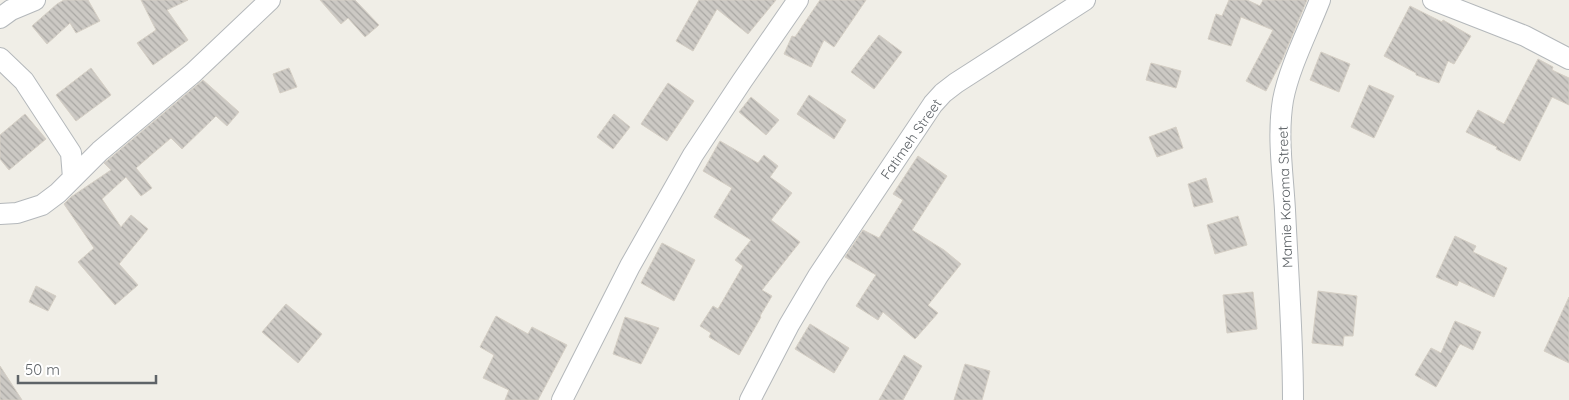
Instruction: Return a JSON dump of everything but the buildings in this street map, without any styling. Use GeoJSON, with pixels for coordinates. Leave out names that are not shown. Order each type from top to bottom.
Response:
{"type":"FeatureCollection","features":[{"type":"Feature","properties":{"kind":"street"},"geometry":{"type":"LineString","coordinates":[[0,18],[35,0]]}},
{"type":"Feature","properties":{"kind":"street"},"geometry":{"type":"LineString","coordinates":[[0,214],[17,213],[42,205],[100,151],[193,73],[270,0]]}},
{"type":"Feature","properties":{"kind":"street"},"geometry":{"type":"LineString","coordinates":[[562,400],[630,266],[693,155],[798,0]]}},
{"type":"Feature","properties":{"kind":"street","name":"Fatimeh Street"},"geometry":{"type":"LineString","coordinates":[[750,400],[789,325],[818,276],[932,104],[943,93],[1085,0]]}},
{"type":"Feature","properties":{"kind":"street","name":"Mamie Koroma Street"},"geometry":{"type":"LineString","coordinates":[[1293,400],[1291,318],[1281,124],[1284,100],[1290,77],[1320,0]]}},
{"type":"Feature","properties":{"kind":"street"},"geometry":{"type":"LineString","coordinates":[[1433,0],[1524,36],[1569,59]]}},
{"type":"Feature","properties":{"kind":"street"},"geometry":{"type":"LineString","coordinates":[[0,58],[24,81],[71,153],[73,178]]}}]}
